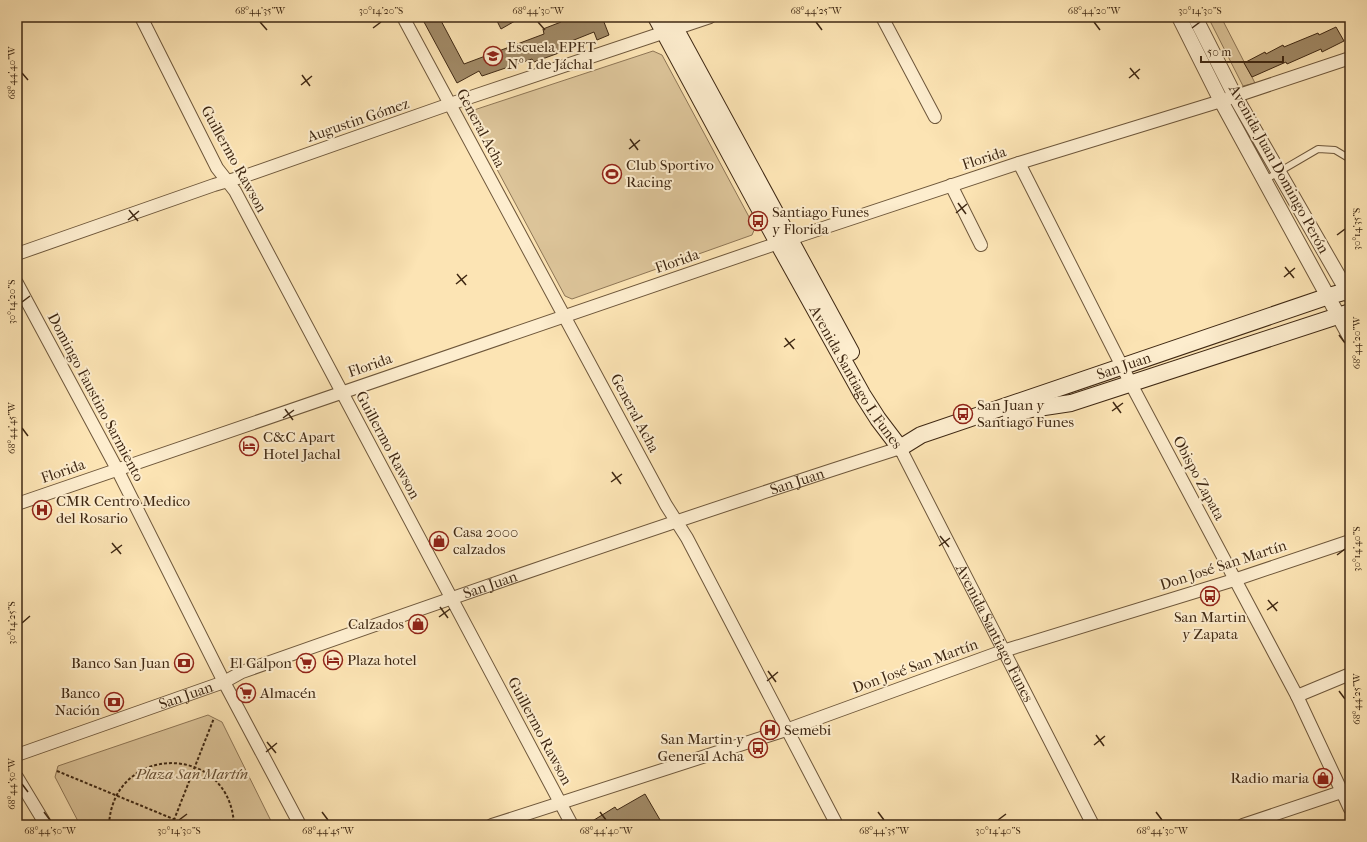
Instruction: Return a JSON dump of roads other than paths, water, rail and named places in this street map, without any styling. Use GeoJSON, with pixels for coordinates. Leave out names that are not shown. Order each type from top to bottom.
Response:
{"type":"FeatureCollection","features":[{"type":"Feature","properties":{"kind":"main road","name":"Avenida Santiago I. Funes"},"geometry":{"type":"LineString","coordinates":[[656,17],[669,26],[784,241],[862,394],[897,445]]}},
{"type":"Feature","properties":{"kind":"main road","name":"San Juan"},"geometry":{"type":"LineString","coordinates":[[897,445],[921,435],[1329,296],[1349,293]]}},
{"type":"Feature","properties":{"kind":"main road","name":"San Juan"},"geometry":{"type":"LineString","coordinates":[[897,445],[1031,410],[1071,403],[1344,314]]}},
{"type":"Feature","properties":{"kind":"street","name":"Guillermo Rawson"},"geometry":{"type":"LineString","coordinates":[[140,17],[217,168],[228,181],[572,825]]}},
{"type":"Feature","properties":{"kind":"street","name":"General Acha"},"geometry":{"type":"LineString","coordinates":[[403,17],[564,316],[676,521],[687,538],[837,825]]}},
{"type":"Feature","properties":{"kind":"street","name":"Augustin Gómez"},"geometry":{"type":"LineString","coordinates":[[17,254],[450,104],[669,26],[710,17]]}},
{"type":"Feature","properties":{"kind":"street"},"geometry":{"type":"LineString","coordinates":[[882,17],[935,116]]}},
{"type":"Feature","properties":{"kind":"street","name":"Avenida Juan Domingo Perón"},"geometry":{"type":"LineString","coordinates":[[1179,17],[1221,101],[1329,296],[1344,314],[1350,337]]}},
{"type":"Feature","properties":{"kind":"street","name":"Avenida Juan Domingo Perón"},"geometry":{"type":"LineString","coordinates":[[1195,17],[1235,96],[1349,293]]}},
{"type":"Feature","properties":{"kind":"street","name":"Florida"},"geometry":{"type":"LineString","coordinates":[[17,504],[951,185],[1221,101],[1350,58]]}},
{"type":"Feature","properties":{"kind":"street","name":"Obispo Zapata"},"geometry":{"type":"LineString","coordinates":[[1018,163],[1131,384],[1346,790],[1350,809]]}},
{"type":"Feature","properties":{"kind":"street"},"geometry":{"type":"LineString","coordinates":[[951,185],[981,245]]}},
{"type":"Feature","properties":{"kind":"street","name":"Domingo Faustino Sarmiento"},"geometry":{"type":"LineString","coordinates":[[17,283],[116,469],[224,682],[300,825]]}},
{"type":"Feature","properties":{"kind":"street","name":"San Juan"},"geometry":{"type":"LineString","coordinates":[[17,756],[224,682],[242,672],[451,598],[897,445]]}},
{"type":"Feature","properties":{"kind":"street","name":"Avenida Santiago Funes"},"geometry":{"type":"LineString","coordinates":[[897,445],[1093,825]]}},
{"type":"Feature","properties":{"kind":"street","name":"Don José San Martín"},"geometry":{"type":"LineString","coordinates":[[492,825],[559,802],[786,730],[1003,651],[1234,580],[1350,540]]}},
{"type":"Feature","properties":{"kind":"street"},"geometry":{"type":"LineString","coordinates":[[1297,696],[1350,674]]}},
{"type":"Feature","properties":{"kind":"street"},"geometry":{"type":"LineString","coordinates":[[17,777],[46,825]]}},
{"type":"Feature","properties":{"kind":"street"},"geometry":{"type":"LineString","coordinates":[[1243,825],[1346,790]]}},
{"type":"Feature","properties":{"kind":"lane"},"geometry":{"type":"LineString","coordinates":[[1265,180],[1318,149],[1335,150],[1350,159]]}},
{"type":"Feature","properties":{"kind":"place","name":"Escuela EPET Nº 1 de Jáchal"},"geometry":{"type":"Point","coordinates":[493,56]}},
{"type":"Feature","properties":{"kind":"place","name":"Club Sportivo Racing"},"geometry":{"type":"Point","coordinates":[612,174]}},
{"type":"Feature","properties":{"kind":"place","name":"Santiago Funes y Florida"},"geometry":{"type":"Point","coordinates":[758,221]}},
{"type":"Feature","properties":{"kind":"place","name":"San Juan y Santiago Funes"},"geometry":{"type":"Point","coordinates":[963,414]}},
{"type":"Feature","properties":{"kind":"place","name":"C&C Apart Hotel Jachal"},"geometry":{"type":"Point","coordinates":[249,446]}},
{"type":"Feature","properties":{"kind":"place","name":"CMR Centro Medico del Rosario"},"geometry":{"type":"Point","coordinates":[42,510]}},
{"type":"Feature","properties":{"kind":"place","name":"Casa 2000 calzados"},"geometry":{"type":"Point","coordinates":[439,541]}},
{"type":"Feature","properties":{"kind":"place","name":"San Martin y Zapata"},"geometry":{"type":"Point","coordinates":[1210,596]}},
{"type":"Feature","properties":{"kind":"place","name":"Calzados"},"geometry":{"type":"Point","coordinates":[418,624]}},
{"type":"Feature","properties":{"kind":"place","name":"Plaza hotel"},"geometry":{"type":"Point","coordinates":[333,660]}},
{"type":"Feature","properties":{"kind":"place","name":"Banco San Juan"},"geometry":{"type":"Point","coordinates":[184,663]}},
{"type":"Feature","properties":{"kind":"place","name":"El Galpon"},"geometry":{"type":"Point","coordinates":[306,663]}},
{"type":"Feature","properties":{"kind":"place","name":"Almacén"},"geometry":{"type":"Point","coordinates":[246,693]}},
{"type":"Feature","properties":{"kind":"place","name":"Banco Nación"},"geometry":{"type":"Point","coordinates":[114,702]}},
{"type":"Feature","properties":{"kind":"place","name":"Semebi"},"geometry":{"type":"Point","coordinates":[770,730]}},
{"type":"Feature","properties":{"kind":"place","name":"San Martin y General Acha"},"geometry":{"type":"Point","coordinates":[758,748]}},
{"type":"Feature","properties":{"kind":"place","name":"Radio maria"},"geometry":{"type":"Point","coordinates":[1323,778]}},
{"type":"Feature","properties":{"kind":"park label","name":"Plaza San Martín"},"geometry":{"type":"Point","coordinates":[192,774]}}]}
